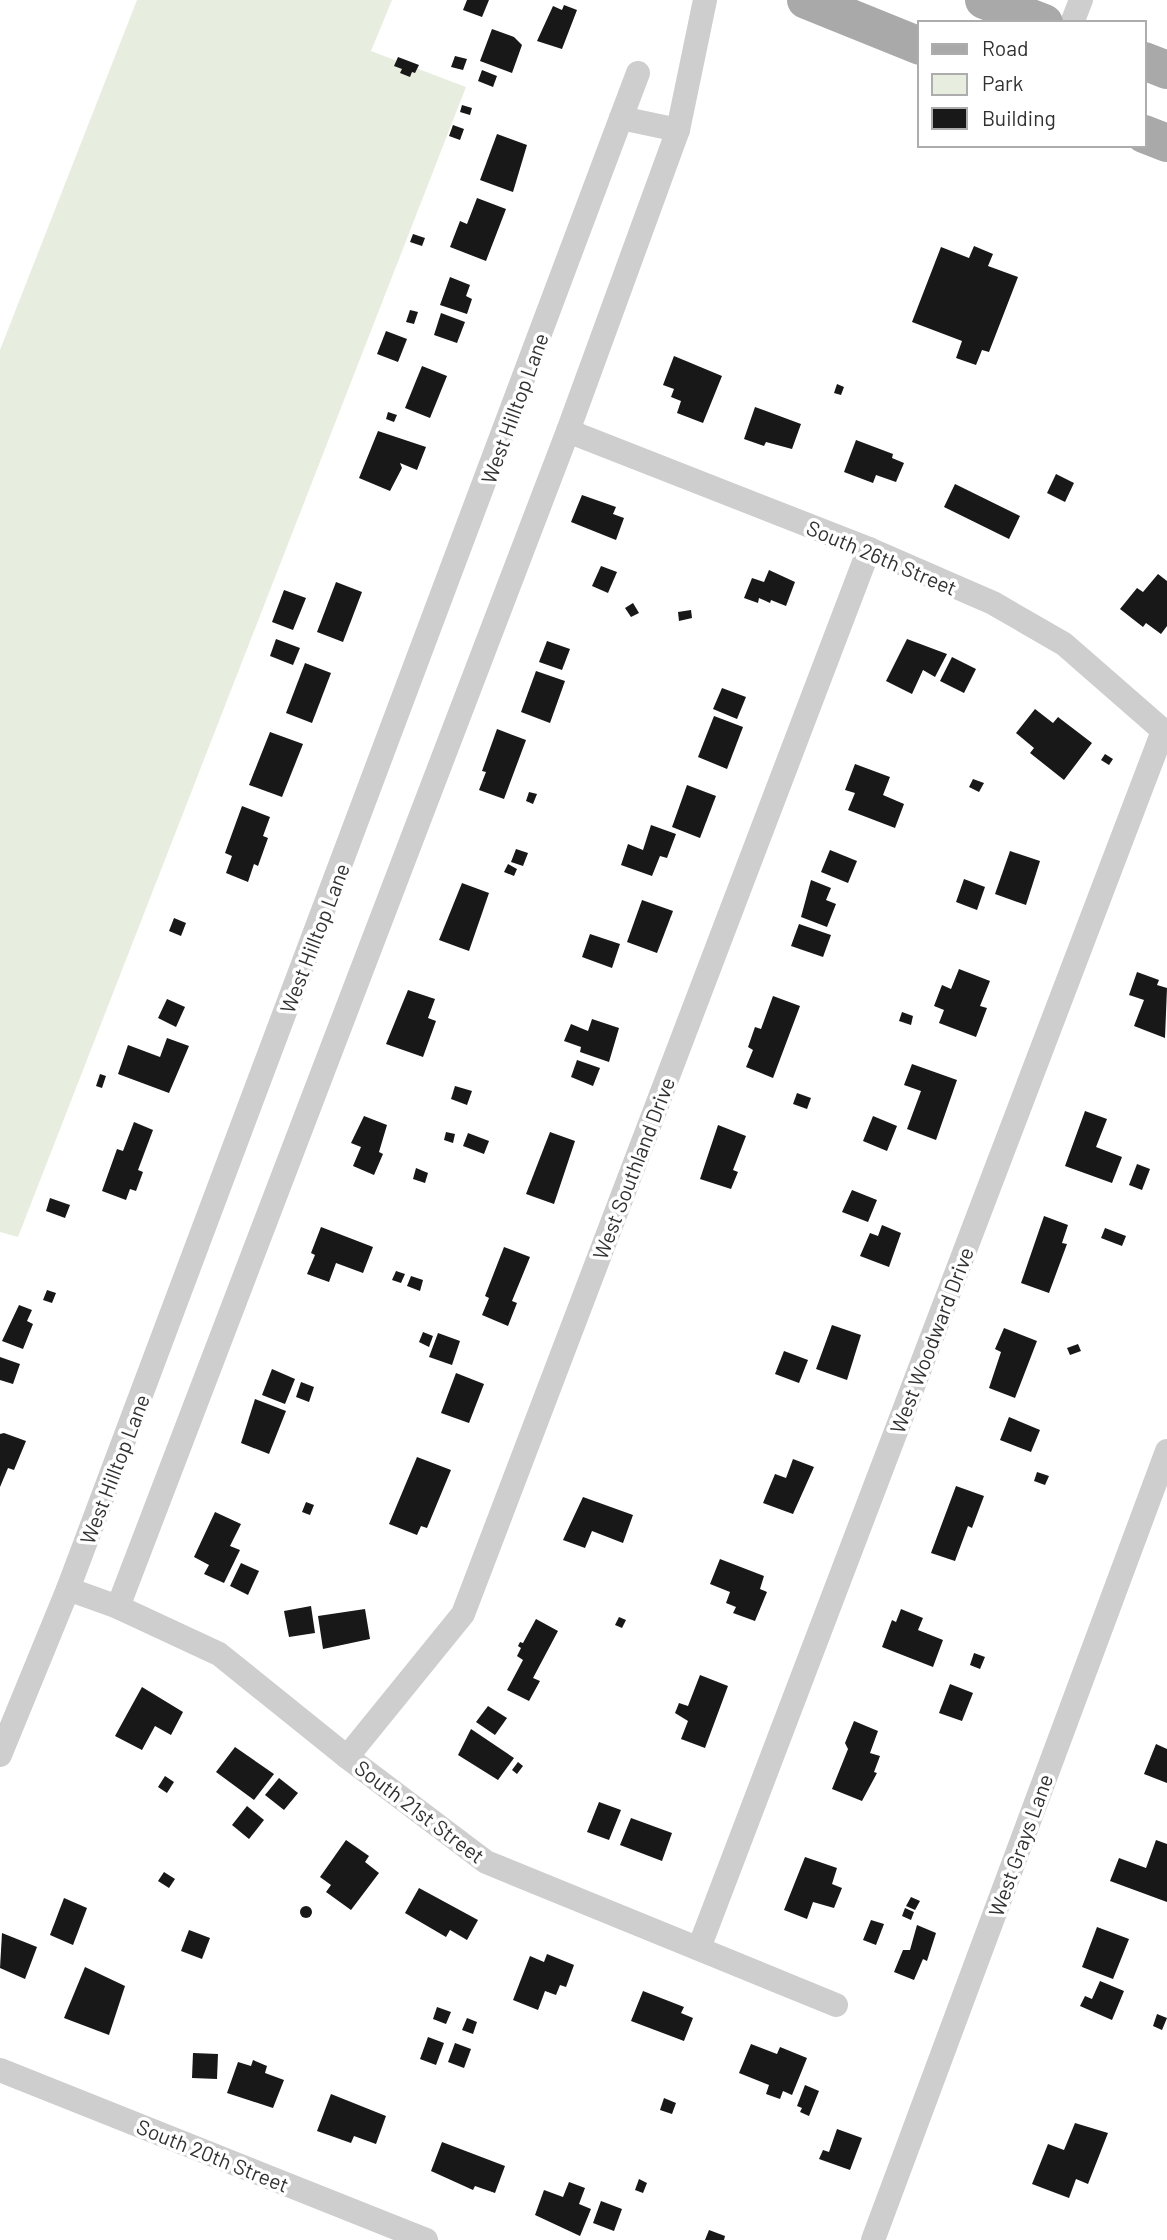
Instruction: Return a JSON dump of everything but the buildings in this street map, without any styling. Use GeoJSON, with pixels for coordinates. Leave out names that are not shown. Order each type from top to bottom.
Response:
{"type":"FeatureCollection","features":[{"type":"Feature","properties":{"kind":"main road"},"geometry":{"type":"LineString","coordinates":[[806,0],[918,45]]}},
{"type":"Feature","properties":{"kind":"main road"},"geometry":{"type":"LineString","coordinates":[[984,0],[1039,21]]}},
{"type":"Feature","properties":{"kind":"main road"},"geometry":{"type":"LineString","coordinates":[[1146,62],[1167,70]]}},
{"type":"Feature","properties":{"kind":"main road"},"geometry":{"type":"LineString","coordinates":[[1146,135],[1167,143]]}},
{"type":"Feature","properties":{"kind":"street"},"geometry":{"type":"LineString","coordinates":[[118,1607],[568,432],[678,130],[705,0]]}},
{"type":"Feature","properties":{"kind":"street"},"geometry":{"type":"LineString","coordinates":[[1073,21],[1082,0]]}},
{"type":"Feature","properties":{"kind":"street","name":"West Hilltop Lane"},"geometry":{"type":"LineString","coordinates":[[0,1755],[68,1589],[638,73]]}},
{"type":"Feature","properties":{"kind":"street"},"geometry":{"type":"LineString","coordinates":[[621,118],[678,130]]}},
{"type":"Feature","properties":{"kind":"street","name":"South 26th Street"},"geometry":{"type":"LineString","coordinates":[[568,432],[869,550],[993,603],[1064,644],[1165,733]]}},
{"type":"Feature","properties":{"kind":"street","name":"West Southland Drive"},"geometry":{"type":"LineString","coordinates":[[347,1757],[463,1614],[869,550]]}},
{"type":"Feature","properties":{"kind":"street","name":"West Woodward Drive"},"geometry":{"type":"LineString","coordinates":[[699,1948],[1165,733]]}},
{"type":"Feature","properties":{"kind":"street","name":"West Grays Lane"},"geometry":{"type":"LineString","coordinates":[[873,2240],[1167,1451]]}},
{"type":"Feature","properties":{"kind":"street","name":"South 21st Street"},"geometry":{"type":"LineString","coordinates":[[68,1589],[118,1607],[219,1654],[347,1757],[486,1862],[836,2005]]}},
{"type":"Feature","properties":{"kind":"street","name":"South 20th Street"},"geometry":{"type":"LineString","coordinates":[[0,2070],[426,2240]]}},
{"type":"Feature","properties":{"kind":"green space"},"geometry":{"type":"Polygon","coordinates":[[[137,0],[392,0],[371,51],[466,87],[18,1237],[0,1232],[0,350],[137,0]]]}}]}
